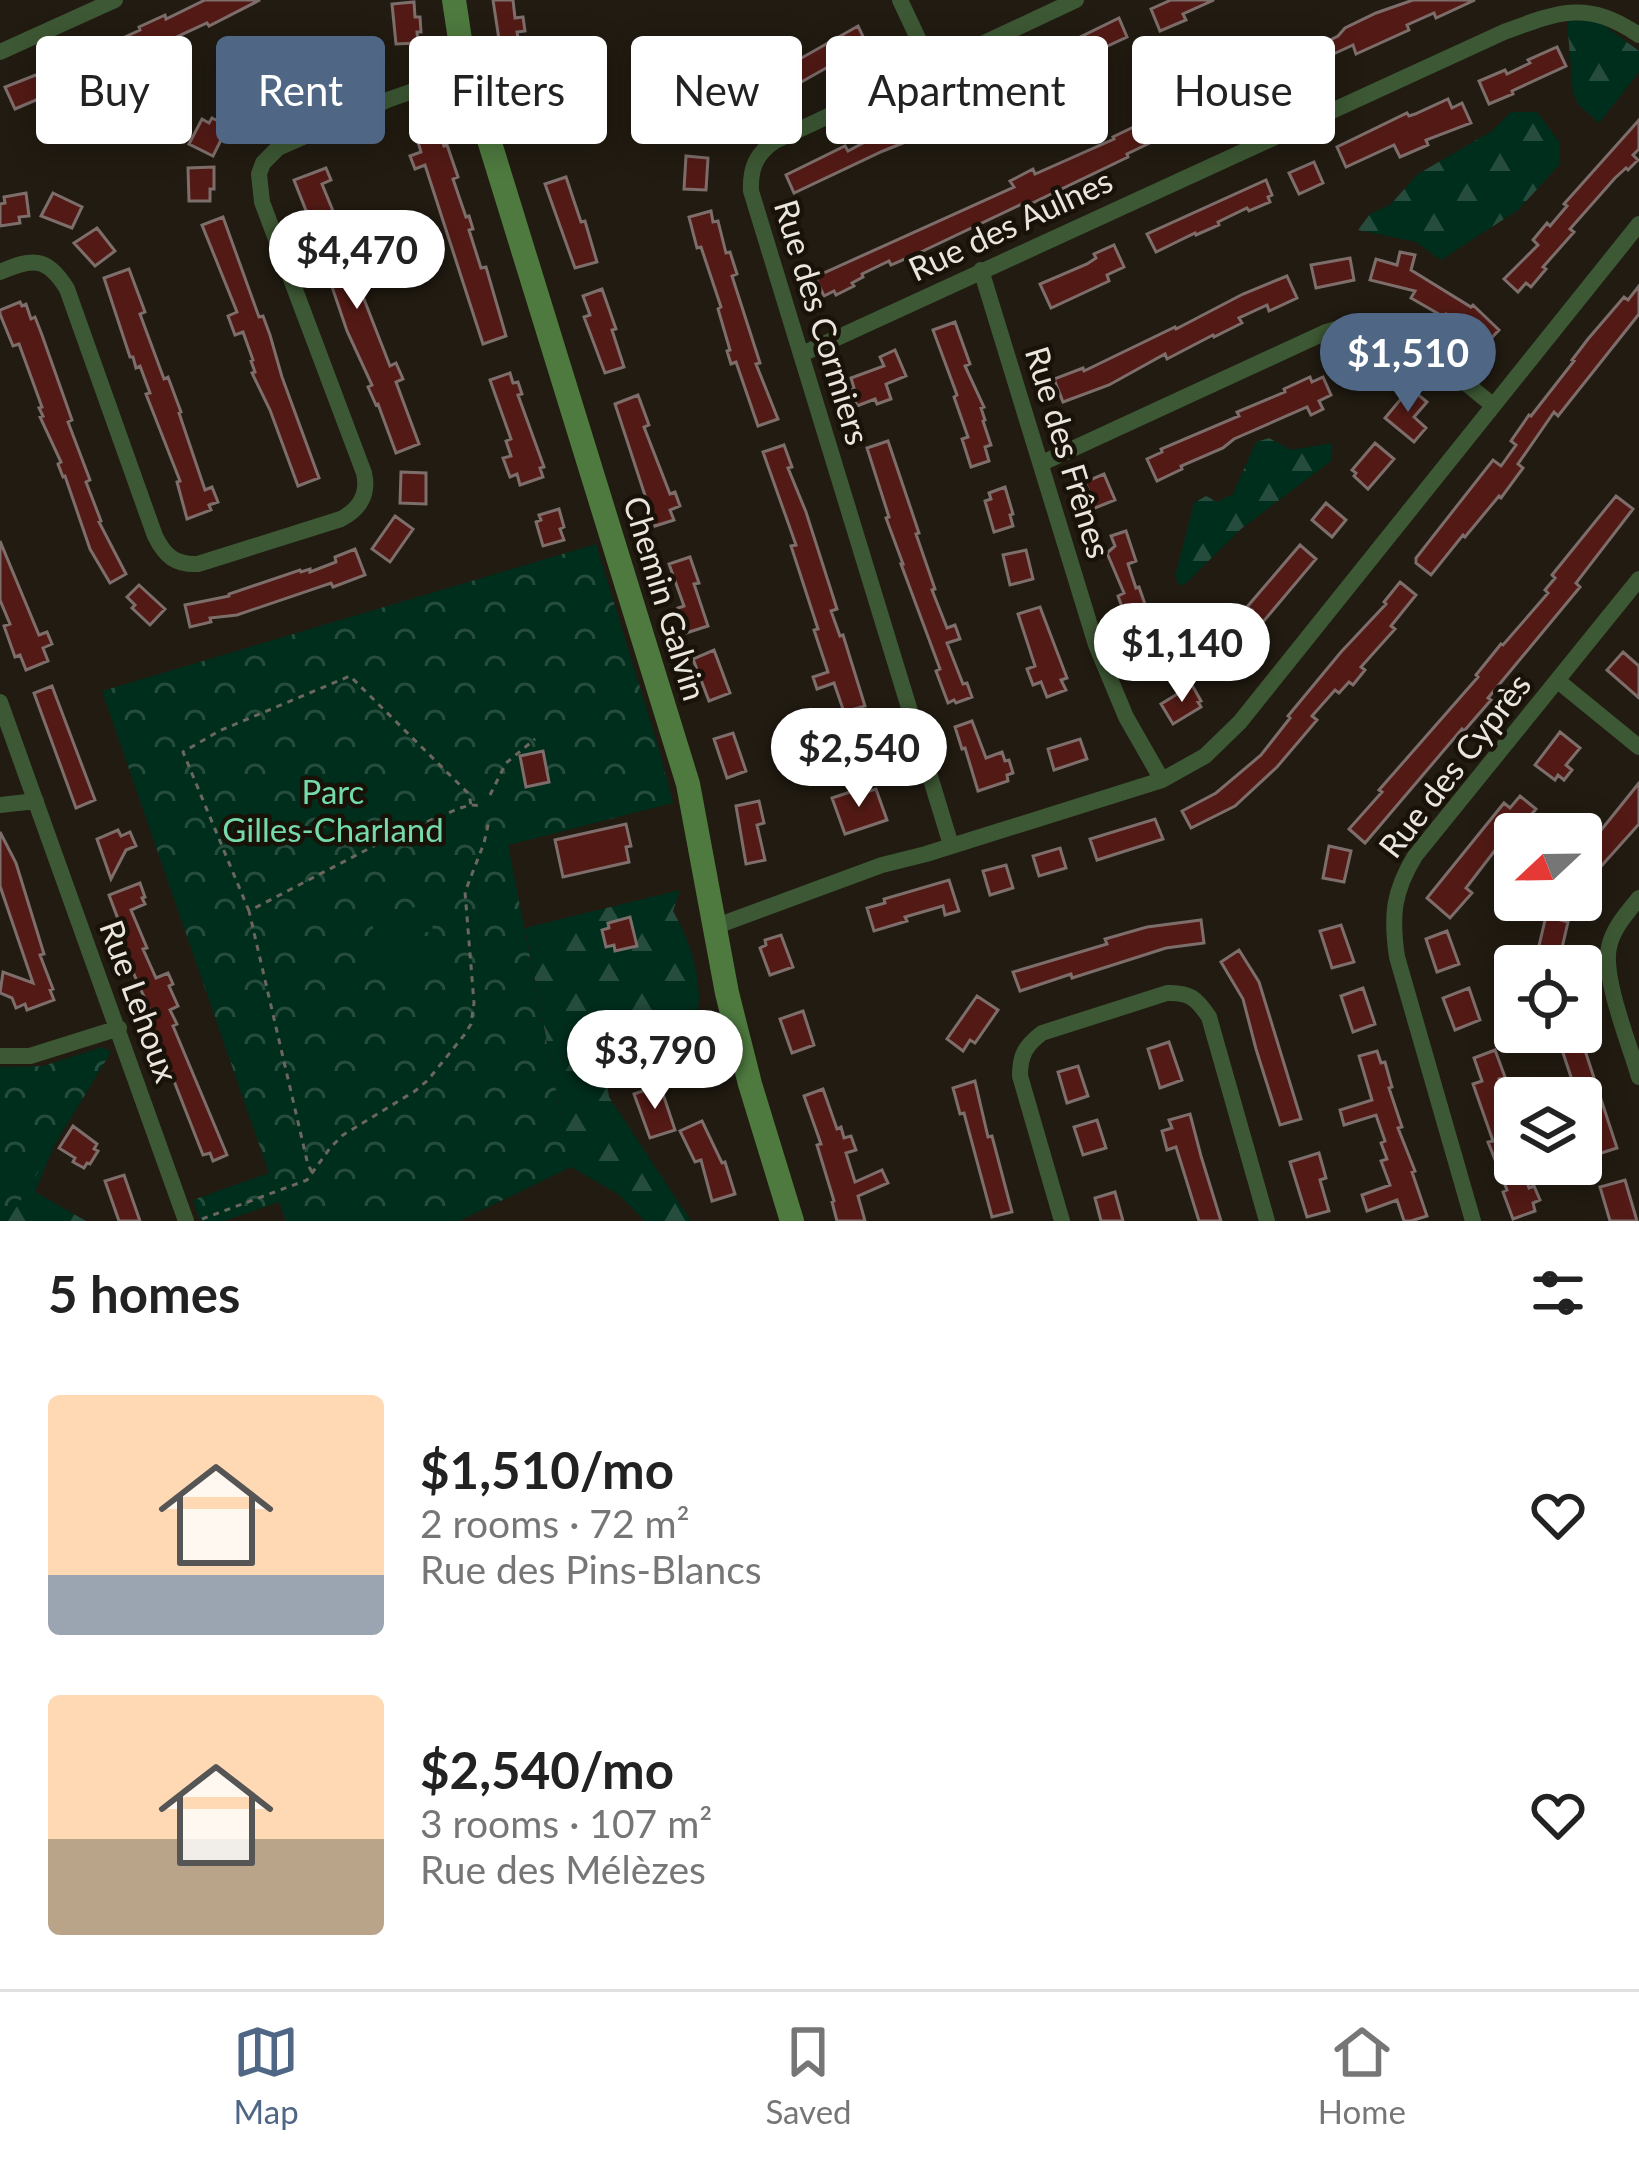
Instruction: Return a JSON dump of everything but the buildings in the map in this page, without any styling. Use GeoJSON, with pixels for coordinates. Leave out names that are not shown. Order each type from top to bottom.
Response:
{"type":"FeatureCollection","features":[{"type":"Feature","properties":{"kind":"street"},"geometry":{"type":"LineString","coordinates":[[0,52],[115,0]]}},
{"type":"Feature","properties":{"kind":"street","name":"Chemin Galvin"},"geometry":{"type":"LineString","coordinates":[[454,0],[459,36]]}},
{"type":"Feature","properties":{"kind":"street"},"geometry":{"type":"LineString","coordinates":[[900,0],[917,36]]}},
{"type":"Feature","properties":{"kind":"street","name":"Rue des Cormiers"},"geometry":{"type":"LineString","coordinates":[[997,36],[1076,0]]}},
{"type":"Feature","properties":{"kind":"street","name":"Rue des Aulnes"},"geometry":{"type":"LineString","coordinates":[[802,354],[1504,32],[1574,9],[1609,15],[1639,35]]}},
{"type":"Feature","properties":{"kind":"street"},"geometry":{"type":"LineString","coordinates":[[0,272],[33,261],[47,266],[67,289],[154,536],[172,560],[198,564],[341,519],[361,502],[364,473],[262,202],[262,163],[278,148],[409,94]]}},
{"type":"Feature","properties":{"kind":"street","name":"Rue des Cormiers"},"geometry":{"type":"LineString","coordinates":[[826,117],[762,150],[752,168],[751,191],[951,845]]}},
{"type":"Feature","properties":{"kind":"street","name":"Chemin Galvin"},"geometry":{"type":"LineString","coordinates":[[490,144],[688,784],[740,1047],[792,1221]]}},
{"type":"Feature","properties":{"kind":"street"},"geometry":{"type":"LineString","coordinates":[[714,927],[881,866],[1162,780],[1204,756],[1240,722],[1639,224]]}},
{"type":"Feature","properties":{"kind":"street","name":"Rue des Frênes"},"geometry":{"type":"LineString","coordinates":[[981,270],[1103,663],[1126,717],[1162,780]]}},
{"type":"Feature","properties":{"kind":"street"},"geometry":{"type":"LineString","coordinates":[[1042,463],[1326,332],[1356,324],[1407,337],[1492,405]]}},
{"type":"Feature","properties":{"kind":"street","name":"Rue des Cyprès"},"geometry":{"type":"LineString","coordinates":[[1473,1221],[1397,957],[1392,926],[1396,897],[1415,856],[1639,579]]}},
{"type":"Feature","properties":{"kind":"street"},"geometry":{"type":"LineString","coordinates":[[1558,681],[1639,747]]}},
{"type":"Feature","properties":{"kind":"street","name":"Rue Lehoux"},"geometry":{"type":"LineString","coordinates":[[0,702],[186,1221]]}},
{"type":"Feature","properties":{"kind":"street"},"geometry":{"type":"LineString","coordinates":[[0,805],[36,801]]}},
{"type":"Feature","properties":{"kind":"street"},"geometry":{"type":"LineString","coordinates":[[1639,898],[1620,922],[1608,951],[1613,989],[1639,1077]]}},
{"type":"Feature","properties":{"kind":"street"},"geometry":{"type":"LineString","coordinates":[[1062,1221],[1020,1076],[1026,1045],[1042,1033],[1182,992],[1199,1002],[1209,1017],[1267,1221]]}},
{"type":"Feature","properties":{"kind":"street"},"geometry":{"type":"LineString","coordinates":[[0,1056],[30,1057],[118,1028]]}},
{"type":"Feature","properties":{"kind":"path"},"geometry":{"type":"LineString","coordinates":[[312,1172],[249,911],[183,752],[219,731],[350,676],[469,794],[471,805]]}},
{"type":"Feature","properties":{"kind":"path"},"geometry":{"type":"LineString","coordinates":[[490,795],[506,763],[535,739]]}},
{"type":"Feature","properties":{"kind":"path"},"geometry":{"type":"LineString","coordinates":[[249,911],[394,836],[471,805],[482,806]]}},
{"type":"Feature","properties":{"kind":"path"},"geometry":{"type":"LineString","coordinates":[[196,1221],[300,1184],[343,1135],[428,1079],[471,1024],[473,973],[464,892],[489,821]]}},
{"type":"Feature","properties":{"kind":"green space"},"geometry":{"type":"Polygon","coordinates":[[[1597,20],[1639,51],[1639,72],[1599,123],[1573,93],[1567,21],[1597,20]]]}},
{"type":"Feature","properties":{"kind":"green space"},"geometry":{"type":"Polygon","coordinates":[[[1511,112],[1537,112],[1560,143],[1559,165],[1518,210],[1441,260],[1416,242],[1358,230],[1418,174],[1492,131],[1511,112]]]}},
{"type":"Feature","properties":{"kind":"green space"},"geometry":{"type":"Polygon","coordinates":[[[1269,438],[1291,450],[1332,443],[1331,461],[1241,529],[1183,586],[1176,573],[1194,503],[1206,496],[1217,502],[1233,494],[1256,442],[1269,438]]]}},
{"type":"Feature","properties":{"kind":"green space","name":"Parc Gilles-Charland"},"geometry":{"type":"Polygon","coordinates":[[[596,544],[673,803],[508,845],[571,1167],[459,1221],[286,1221],[279,1202],[224,1221],[200,1221],[193,1200],[269,1173],[102,691],[596,544]]]}},
{"type":"Feature","properties":{"kind":"green space"},"geometry":{"type":"Polygon","coordinates":[[[680,890],[673,911],[694,962],[697,1017],[617,1048],[604,1062],[609,1097],[691,1221],[645,1221],[618,1194],[571,1167],[525,928],[680,890]]]}},
{"type":"Feature","properties":{"kind":"green space"},"geometry":{"type":"Polygon","coordinates":[[[429,905],[433,931],[375,941],[371,914],[429,905]]]}},
{"type":"Feature","properties":{"kind":"green space"},"geometry":{"type":"Polygon","coordinates":[[[434,942],[439,969],[381,978],[377,951],[434,942]]]}},
{"type":"Feature","properties":{"kind":"green space"},"geometry":{"type":"Polygon","coordinates":[[[102,1047],[111,1052],[8,1221],[0,1221],[0,1067],[43,1066],[102,1047]]]}},
{"type":"Feature","properties":{"kind":"green space"},"geometry":{"type":"Polygon","coordinates":[[[0,1067],[65,1119],[35,1192],[86,1221],[0,1221],[0,1067]]]}}]}
